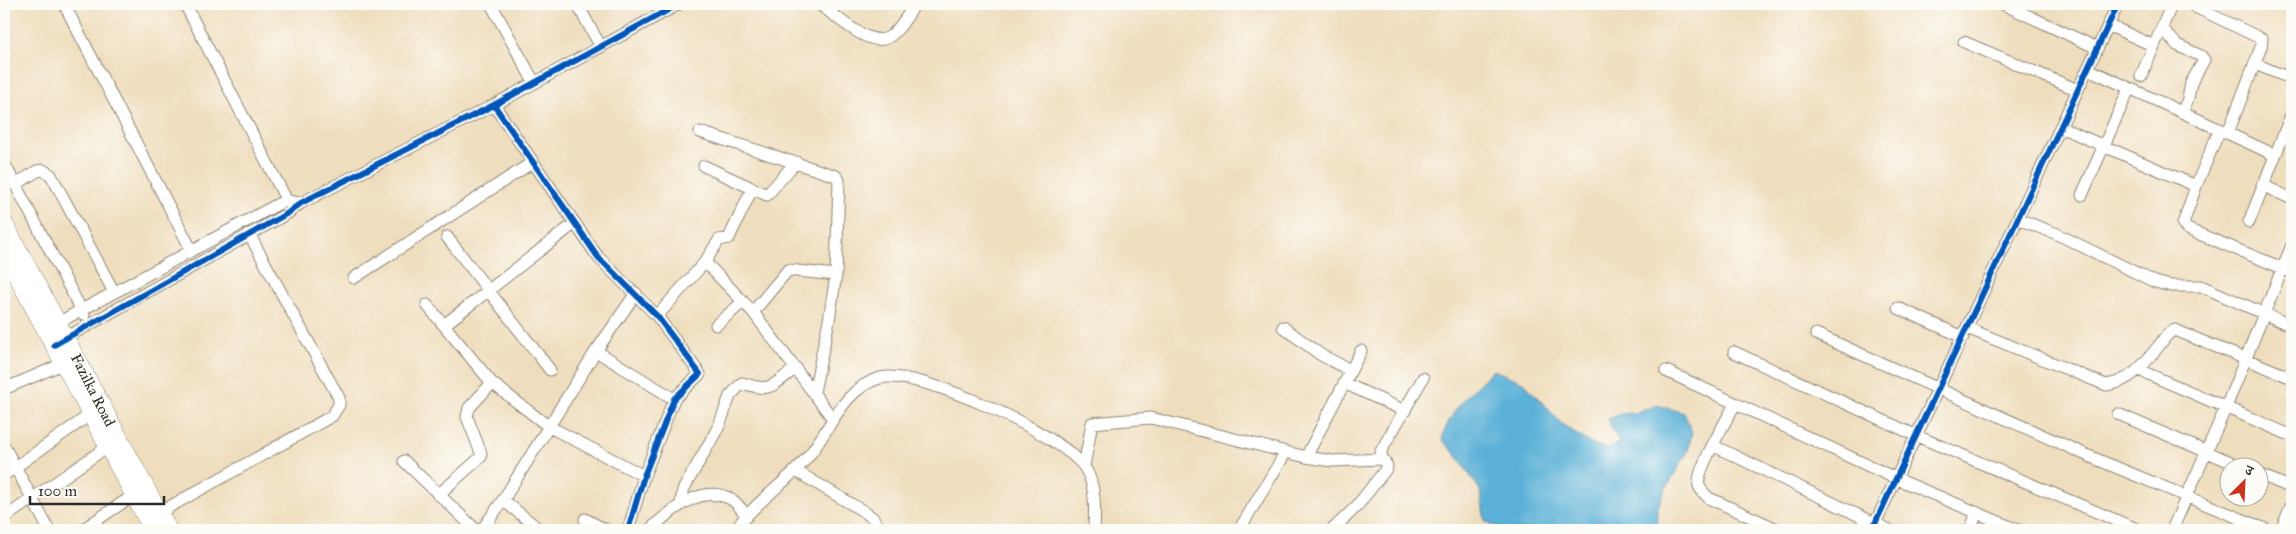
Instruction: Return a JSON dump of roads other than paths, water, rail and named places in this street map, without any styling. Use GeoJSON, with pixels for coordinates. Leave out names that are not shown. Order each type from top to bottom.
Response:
{"type":"FeatureCollection","features":[{"type":"Feature","properties":{"kind":"highway","name":"Fazilka Road"},"geometry":{"type":"LineString","coordinates":[[4,224],[56,334],[156,525]]}},
{"type":"Feature","properties":{"kind":"highway","name":"Fazilka Road"},"geometry":{"type":"LineString","coordinates":[[4,251],[56,334],[65,363],[107,446],[134,495],[156,525]]}},
{"type":"Feature","properties":{"kind":"street"},"geometry":{"type":"LineString","coordinates":[[64,4],[191,249]]}},
{"type":"Feature","properties":{"kind":"street"},"geometry":{"type":"LineString","coordinates":[[185,4],[287,201]]}},
{"type":"Feature","properties":{"kind":"street"},"geometry":{"type":"LineString","coordinates":[[491,4],[534,82]]}},
{"type":"Feature","properties":{"kind":"street"},"geometry":{"type":"LineString","coordinates":[[577,4],[601,47]]}},
{"type":"Feature","properties":{"kind":"street"},"geometry":{"type":"LineString","coordinates":[[56,334],[89,326],[288,213],[300,203],[494,105],[679,4]]}},
{"type":"Feature","properties":{"kind":"street"},"geometry":{"type":"LineString","coordinates":[[819,4],[855,31],[875,40],[887,38],[894,32],[915,4]]}},
{"type":"Feature","properties":{"kind":"street"},"geometry":{"type":"LineString","coordinates":[[2003,4],[2097,48]]}},
{"type":"Feature","properties":{"kind":"street"},"geometry":{"type":"LineString","coordinates":[[1874,527],[2117,4]]}},
{"type":"Feature","properties":{"kind":"street"},"geometry":{"type":"LineString","coordinates":[[2141,76],[2172,4]]}},
{"type":"Feature","properties":{"kind":"street"},"geometry":{"type":"LineString","coordinates":[[2189,4],[2259,36],[2262,43],[2255,64],[2196,186],[2183,221],[2184,227],[2288,270]]}},
{"type":"Feature","properties":{"kind":"street"},"geometry":{"type":"LineString","coordinates":[[2108,26],[2154,46]]}},
{"type":"Feature","properties":{"kind":"street"},"geometry":{"type":"LineString","coordinates":[[2162,28],[2174,42],[2204,60],[2191,83],[2188,99],[2182,112]]}},
{"type":"Feature","properties":{"kind":"street"},"geometry":{"type":"LineString","coordinates":[[1964,42],[2078,90]]}},
{"type":"Feature","properties":{"kind":"street"},"geometry":{"type":"LineString","coordinates":[[2255,64],[2292,79]]}},
{"type":"Feature","properties":{"kind":"street"},"geometry":{"type":"LineString","coordinates":[[2088,69],[2275,154]]}},
{"type":"Feature","properties":{"kind":"street"},"geometry":{"type":"LineString","coordinates":[[2082,195],[2129,89]]}},
{"type":"Feature","properties":{"kind":"street"},"geometry":{"type":"LineString","coordinates":[[494,105],[606,267],[636,293],[657,316],[700,374],[674,398],[644,476],[628,530]]}},
{"type":"Feature","properties":{"kind":"street"},"geometry":{"type":"LineString","coordinates":[[2249,222],[2292,113]]}},
{"type":"Feature","properties":{"kind":"street"},"geometry":{"type":"LineString","coordinates":[[2060,127],[2103,144],[2196,186]]}},
{"type":"Feature","properties":{"kind":"street"},"geometry":{"type":"LineString","coordinates":[[700,132],[796,162],[836,176],[839,180],[836,275],[814,392]]}},
{"type":"Feature","properties":{"kind":"street"},"geometry":{"type":"LineString","coordinates":[[354,278],[533,162]]}},
{"type":"Feature","properties":{"kind":"street"},"geometry":{"type":"LineString","coordinates":[[704,166],[765,195],[769,194],[796,162]]}},
{"type":"Feature","properties":{"kind":"street"},"geometry":{"type":"LineString","coordinates":[[4,163],[89,326]]}},
{"type":"Feature","properties":{"kind":"street"},"geometry":{"type":"LineString","coordinates":[[16,185],[37,170],[43,170],[51,175],[114,292]]}},
{"type":"Feature","properties":{"kind":"street"},"geometry":{"type":"LineString","coordinates":[[2262,185],[2292,199]]}},
{"type":"Feature","properties":{"kind":"street"},"geometry":{"type":"LineString","coordinates":[[657,316],[705,262],[720,240],[729,238],[752,190]]}},
{"type":"Feature","properties":{"kind":"street"},"geometry":{"type":"LineString","coordinates":[[56,334],[81,310],[191,249],[278,204],[287,201],[300,203]]}},
{"type":"Feature","properties":{"kind":"street"},"geometry":{"type":"LineString","coordinates":[[2018,219],[2057,234],[2155,282],[2171,286],[2197,284],[2292,326]]}},
{"type":"Feature","properties":{"kind":"street"},"geometry":{"type":"LineString","coordinates":[[444,325],[575,223]]}},
{"type":"Feature","properties":{"kind":"street"},"geometry":{"type":"LineString","coordinates":[[156,525],[332,416],[339,405],[339,398],[249,234]]}},
{"type":"Feature","properties":{"kind":"street"},"geometry":{"type":"LineString","coordinates":[[447,237],[550,370]]}},
{"type":"Feature","properties":{"kind":"street"},"geometry":{"type":"LineString","coordinates":[[2172,530],[2264,314],[2288,270],[2292,245]]}},
{"type":"Feature","properties":{"kind":"street"},"geometry":{"type":"LineString","coordinates":[[705,262],[753,312],[833,418]]}},
{"type":"Feature","properties":{"kind":"street"},"geometry":{"type":"LineString","coordinates":[[753,312],[788,270],[836,275]]}},
{"type":"Feature","properties":{"kind":"street"},"geometry":{"type":"LineString","coordinates":[[482,530],[503,500],[596,351],[636,293]]}},
{"type":"Feature","properties":{"kind":"street"},"geometry":{"type":"LineString","coordinates":[[716,324],[743,302]]}},
{"type":"Feature","properties":{"kind":"street"},"geometry":{"type":"LineString","coordinates":[[427,305],[492,382],[548,426],[644,476]]}},
{"type":"Feature","properties":{"kind":"street"},"geometry":{"type":"LineString","coordinates":[[1898,308],[2099,383],[2112,384],[2125,379],[2139,370],[2169,333],[2175,330],[2292,378]]}},
{"type":"Feature","properties":{"kind":"street"},"geometry":{"type":"LineString","coordinates":[[1284,327],[1321,355],[1350,370]]}},
{"type":"Feature","properties":{"kind":"street"},"geometry":{"type":"LineString","coordinates":[[1816,334],[1938,390],[2186,497],[2268,530]]}},
{"type":"Feature","properties":{"kind":"street"},"geometry":{"type":"LineString","coordinates":[[596,351],[674,398]]}},
{"type":"Feature","properties":{"kind":"street"},"geometry":{"type":"LineString","coordinates":[[1306,457],[1361,351]]}},
{"type":"Feature","properties":{"kind":"street"},"geometry":{"type":"LineString","coordinates":[[1734,352],[1917,436],[2139,530]]}},
{"type":"Feature","properties":{"kind":"street"},"geometry":{"type":"LineString","coordinates":[[4,389],[65,363]]}},
{"type":"Feature","properties":{"kind":"street"},"geometry":{"type":"LineString","coordinates":[[681,504],[683,490],[720,426],[732,392],[742,383],[758,389],[768,389],[796,368]]}},
{"type":"Feature","properties":{"kind":"street"},"geometry":{"type":"LineString","coordinates":[[2139,370],[2292,436]]}},
{"type":"Feature","properties":{"kind":"street"},"geometry":{"type":"LineString","coordinates":[[1666,371],[1897,479],[2018,530]]}},
{"type":"Feature","properties":{"kind":"street"},"geometry":{"type":"LineString","coordinates":[[739,529],[747,516],[796,471],[849,398],[866,385],[880,378],[894,378],[920,382],[966,395],[1060,447],[1084,466],[1090,477],[1093,492],[1094,530]]}},
{"type":"Feature","properties":{"kind":"street"},"geometry":{"type":"LineString","coordinates":[[1332,530],[1357,506],[1386,470],[1387,466],[1382,459],[1381,452],[1423,378]]}},
{"type":"Feature","properties":{"kind":"street"},"geometry":{"type":"LineString","coordinates":[[438,495],[482,455],[466,416],[469,408],[492,382]]}},
{"type":"Feature","properties":{"kind":"street"},"geometry":{"type":"LineString","coordinates":[[1344,383],[1405,411]]}},
{"type":"Feature","properties":{"kind":"street"},"geometry":{"type":"LineString","coordinates":[[1736,404],[1699,478],[1699,485],[1703,492],[1722,505],[1779,530]]}},
{"type":"Feature","properties":{"kind":"street"},"geometry":{"type":"LineString","coordinates":[[4,474],[91,414]]}},
{"type":"Feature","properties":{"kind":"street"},"geometry":{"type":"LineString","coordinates":[[2118,414],[2218,457]]}},
{"type":"Feature","properties":{"kind":"street"},"geometry":{"type":"LineString","coordinates":[[1084,466],[1092,423],[1151,418],[1306,457],[1332,461],[1382,459]]}},
{"type":"Feature","properties":{"kind":"street"},"geometry":{"type":"LineString","coordinates":[[4,446],[49,530]]}},
{"type":"Feature","properties":{"kind":"street"},"geometry":{"type":"LineString","coordinates":[[4,518],[107,446]]}},
{"type":"Feature","properties":{"kind":"street"},"geometry":{"type":"LineString","coordinates":[[1714,446],[1874,527],[1889,530]]}},
{"type":"Feature","properties":{"kind":"street"},"geometry":{"type":"LineString","coordinates":[[1239,530],[1286,452]]}},
{"type":"Feature","properties":{"kind":"street"},"geometry":{"type":"LineString","coordinates":[[404,460],[476,530]]}},
{"type":"Feature","properties":{"kind":"street"},"geometry":{"type":"LineString","coordinates":[[796,471],[863,510],[873,518],[880,530]]}},
{"type":"Feature","properties":{"kind":"street"},"geometry":{"type":"LineString","coordinates":[[2268,478],[2292,488]]}},
{"type":"Feature","properties":{"kind":"street"},"geometry":{"type":"LineString","coordinates":[[649,530],[681,504],[714,494],[731,500],[747,516]]}},
{"type":"Feature","properties":{"kind":"street"},"geometry":{"type":"LineString","coordinates":[[82,530],[134,495]]}},
{"type":"Feature","properties":{"kind":"street"},"geometry":{"type":"LineString","coordinates":[[503,500],[540,530]]}},
{"type":"Feature","properties":{"kind":"street"},"geometry":{"type":"LineString","coordinates":[[2286,524],[2292,504]]}},
{"type":"Feature","properties":{"kind":"street"},"geometry":{"type":"LineString","coordinates":[[1970,530],[1977,513]]}},
{"type":"Feature","properties":{"kind":"street"},"geometry":{"type":"LineString","coordinates":[[585,520],[606,530]]}},
{"type":"Feature","properties":{"kind":"water"},"geometry":{"type":"Polygon","coordinates":[[[1493,370],[1523,382],[1562,424],[1592,445],[1608,448],[1619,443],[1608,419],[1621,414],[1639,412],[1658,405],[1684,413],[1692,432],[1688,451],[1664,492],[1657,509],[1657,530],[1503,530],[1485,521],[1480,490],[1457,456],[1442,439],[1456,410],[1493,370]]]}}]}
